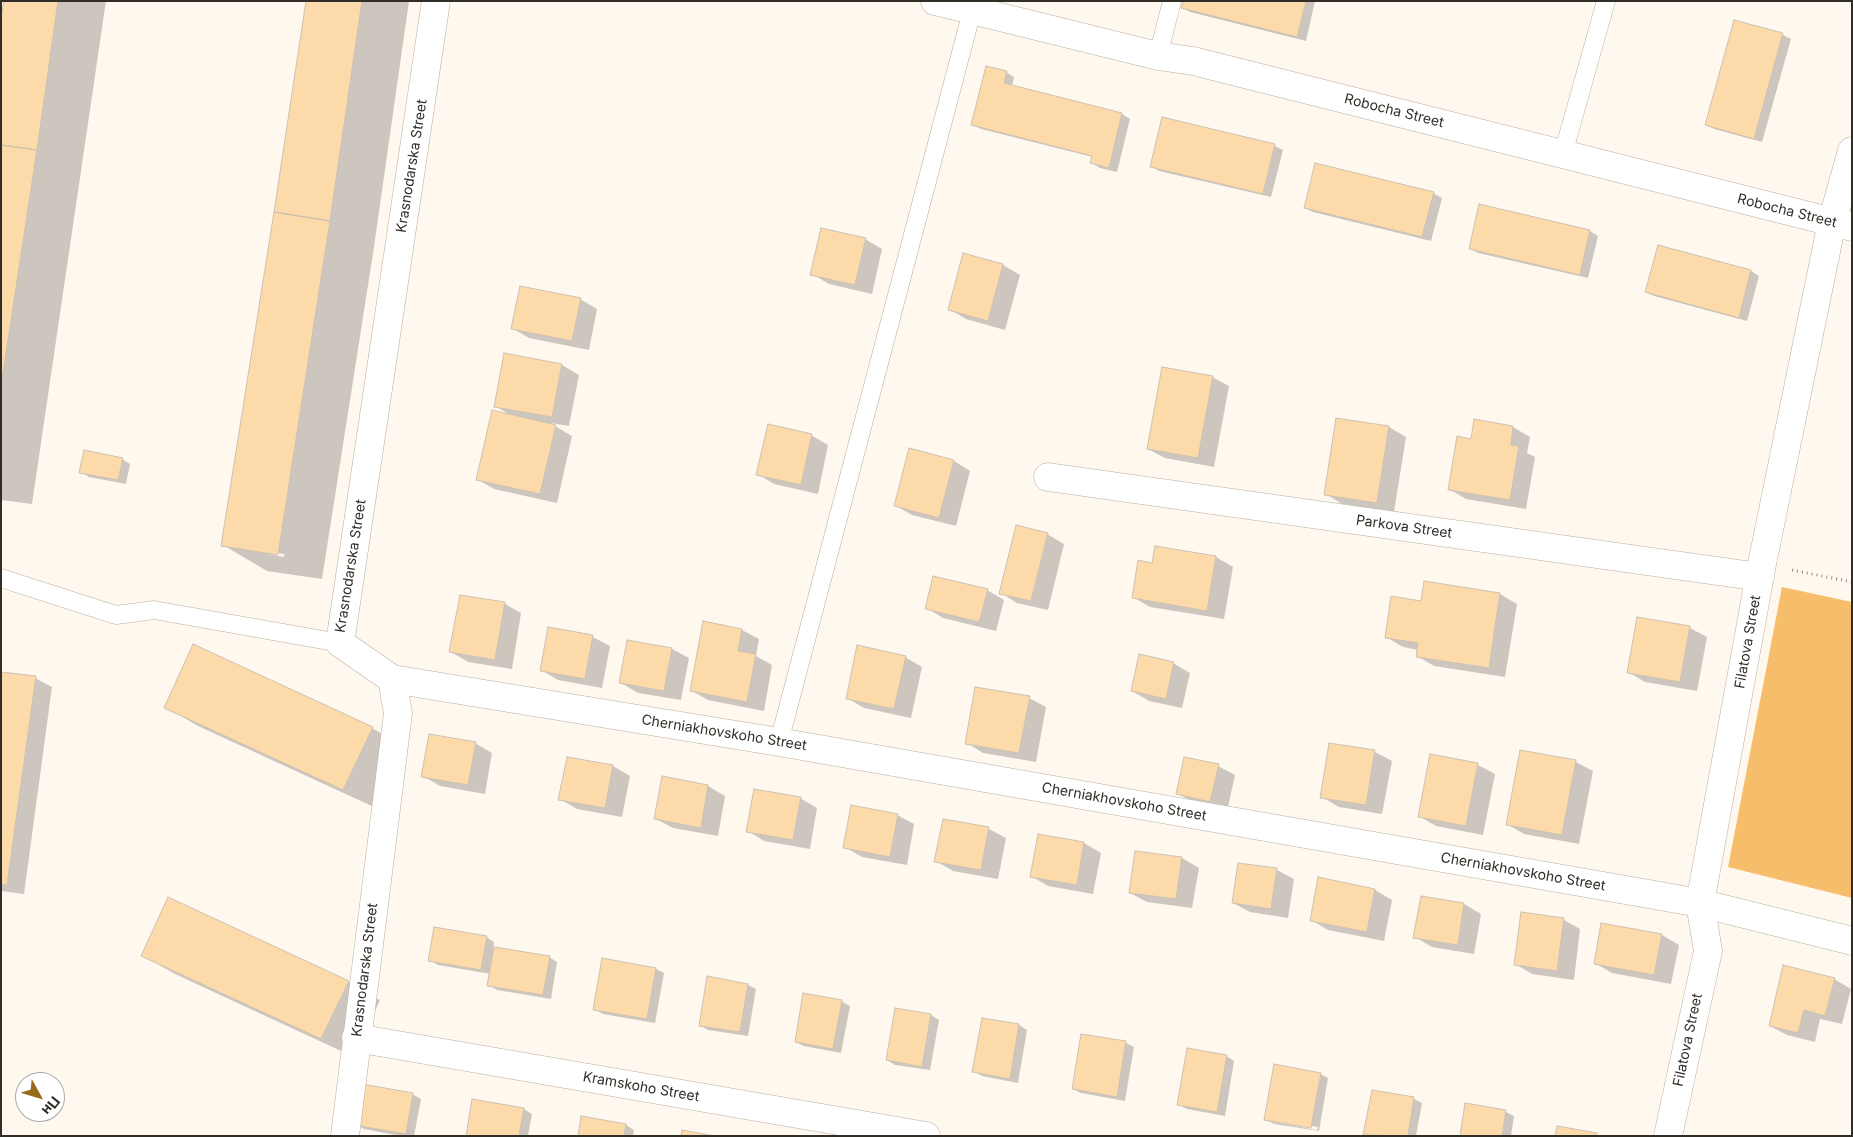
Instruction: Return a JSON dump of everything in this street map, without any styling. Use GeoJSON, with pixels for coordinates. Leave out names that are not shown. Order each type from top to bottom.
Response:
{"type":"FeatureCollection","features":[{"type":"Feature","properties":{"kind":"street","name":"Krasnodarska Street"},"geometry":{"type":"LineString","coordinates":[[345,1136],[398,713],[392,679],[340,644],[436,1]]}},
{"type":"Feature","properties":{"kind":"street","name":"Robocha Street"},"geometry":{"type":"LineString","coordinates":[[935,1],[1158,56],[1194,61],[1842,225]]}},
{"type":"Feature","properties":{"kind":"street","name":"Filatova Street"},"geometry":{"type":"LineString","coordinates":[[1668,1136],[1708,951],[1700,903],[1761,571],[1842,225],[1852,151]]}},
{"type":"Feature","properties":{"kind":"street","name":"Parkova Street"},"geometry":{"type":"LineString","coordinates":[[1048,477],[1761,571]]}},
{"type":"Feature","properties":{"kind":"street","name":"Cherniakhovskoho Street"},"geometry":{"type":"LineString","coordinates":[[392,679],[779,742],[1700,903],[1852,942]]}},
{"type":"Feature","properties":{"kind":"street","name":"Kramskoho Street"},"geometry":{"type":"LineString","coordinates":[[356,1038],[926,1136]]}},
{"type":"Feature","properties":{"kind":"lane"},"geometry":{"type":"LineString","coordinates":[[1158,56],[1172,1]]}},
{"type":"Feature","properties":{"kind":"lane"},"geometry":{"type":"LineString","coordinates":[[1563,154],[1606,1]]}},
{"type":"Feature","properties":{"kind":"lane"},"geometry":{"type":"LineString","coordinates":[[779,742],[972,11]]}},
{"type":"Feature","properties":{"kind":"lane"},"geometry":{"type":"LineString","coordinates":[[1,578],[116,615],[154,610],[340,644]]}},
{"type":"Feature","properties":{"kind":"path"},"geometry":{"type":"LineString","coordinates":[[1761,571],[1852,582]]}},
{"type":"Feature","properties":{"kind":"shaded area"},"geometry":{"type":"Polygon","coordinates":[[[1782,587],[1852,602],[1852,898],[1728,867],[1782,587]]]}},
{"type":"Feature","properties":{"kind":"building"},"geometry":{"type":"Polygon","coordinates":[[[4,1],[58,1],[37,150],[1,145],[1,17],[4,1]]]}},
{"type":"Feature","properties":{"kind":"building"},"geometry":{"type":"Polygon","coordinates":[[[306,1],[362,1],[330,221],[274,212],[306,1]]]}},
{"type":"Feature","properties":{"kind":"building"},"geometry":{"type":"Polygon","coordinates":[[[1183,1],[1306,1],[1297,37],[1181,8],[1183,1]]]}},
{"type":"Feature","properties":{"kind":"building"},"geometry":{"type":"Polygon","coordinates":[[[1734,20],[1783,33],[1754,139],[1705,125],[1734,20]]]}},
{"type":"Feature","properties":{"kind":"building"},"geometry":{"type":"Polygon","coordinates":[[[986,66],[1007,71],[1004,83],[1122,113],[1109,168],[1090,163],[1092,156],[971,125],[986,66]]]}},
{"type":"Feature","properties":{"kind":"building"},"geometry":{"type":"Polygon","coordinates":[[[1162,117],[1275,144],[1263,194],[1150,167],[1162,117]]]}},
{"type":"Feature","properties":{"kind":"building"},"geometry":{"type":"Polygon","coordinates":[[[1,145],[37,150],[1,386],[1,145]]]}},
{"type":"Feature","properties":{"kind":"building"},"geometry":{"type":"Polygon","coordinates":[[[1315,163],[1434,192],[1422,237],[1304,208],[1315,163]]]}},
{"type":"Feature","properties":{"kind":"building"},"geometry":{"type":"Polygon","coordinates":[[[1479,204],[1590,230],[1580,275],[1469,249],[1479,204]]]}},
{"type":"Feature","properties":{"kind":"building"},"geometry":{"type":"Polygon","coordinates":[[[274,212],[330,221],[278,555],[221,546],[274,212]]]}},
{"type":"Feature","properties":{"kind":"building"},"geometry":{"type":"Polygon","coordinates":[[[821,228],[866,238],[855,285],[810,275],[821,228]]]}},
{"type":"Feature","properties":{"kind":"building"},"geometry":{"type":"Polygon","coordinates":[[[1658,245],[1751,270],[1739,318],[1645,292],[1658,245]]]}},
{"type":"Feature","properties":{"kind":"building"},"geometry":{"type":"Polygon","coordinates":[[[963,253],[1003,264],[988,321],[948,310],[963,253]]]}},
{"type":"Feature","properties":{"kind":"building"},"geometry":{"type":"Polygon","coordinates":[[[520,286],[581,298],[572,341],[511,329],[520,286]]]}},
{"type":"Feature","properties":{"kind":"building"},"geometry":{"type":"Polygon","coordinates":[[[504,353],[562,364],[552,417],[494,407],[504,353]]]}},
{"type":"Feature","properties":{"kind":"building"},"geometry":{"type":"Polygon","coordinates":[[[1162,367],[1213,376],[1198,458],[1147,449],[1162,367]]]}},
{"type":"Feature","properties":{"kind":"building"},"geometry":{"type":"Polygon","coordinates":[[[492,410],[556,425],[540,494],[476,480],[492,410]]]}},
{"type":"Feature","properties":{"kind":"building"},"geometry":{"type":"Polygon","coordinates":[[[1336,418],[1389,426],[1377,503],[1324,495],[1336,418]]]}},
{"type":"Feature","properties":{"kind":"building"},"geometry":{"type":"Polygon","coordinates":[[[1474,419],[1513,426],[1511,445],[1519,446],[1510,500],[1448,490],[1457,436],[1471,439],[1474,419]]]}},
{"type":"Feature","properties":{"kind":"building"},"geometry":{"type":"Polygon","coordinates":[[[768,424],[812,434],[801,485],[756,475],[768,424]]]}},
{"type":"Feature","properties":{"kind":"building"},"geometry":{"type":"Polygon","coordinates":[[[909,448],[954,460],[939,518],[894,506],[909,448]]]}},
{"type":"Feature","properties":{"kind":"building"},"geometry":{"type":"Polygon","coordinates":[[[84,450],[123,458],[118,480],[79,473],[84,450]]]}},
{"type":"Feature","properties":{"kind":"building"},"geometry":{"type":"Polygon","coordinates":[[[1016,525],[1048,533],[1031,601],[999,594],[1016,525]]]}},
{"type":"Feature","properties":{"kind":"building"},"geometry":{"type":"Polygon","coordinates":[[[1155,546],[1216,556],[1207,611],[1132,598],[1138,560],[1152,563],[1155,546]]]}},
{"type":"Feature","properties":{"kind":"building"},"geometry":{"type":"Polygon","coordinates":[[[933,576],[988,589],[979,622],[925,609],[933,576]]]}},
{"type":"Feature","properties":{"kind":"building"},"geometry":{"type":"Polygon","coordinates":[[[1424,581],[1500,593],[1489,668],[1416,657],[1418,643],[1385,638],[1391,596],[1421,601],[1424,581]]]}},
{"type":"Feature","properties":{"kind":"building"},"geometry":{"type":"Polygon","coordinates":[[[460,595],[505,602],[495,660],[449,652],[460,595]]]}},
{"type":"Feature","properties":{"kind":"building"},"geometry":{"type":"Polygon","coordinates":[[[1637,617],[1690,626],[1680,682],[1627,673],[1637,617]]]}},
{"type":"Feature","properties":{"kind":"building"},"geometry":{"type":"Polygon","coordinates":[[[703,621],[742,629],[738,651],[756,654],[747,702],[690,691],[703,621]]]}},
{"type":"Feature","properties":{"kind":"building"},"geometry":{"type":"Polygon","coordinates":[[[548,627],[593,635],[585,679],[540,671],[548,627]]]}},
{"type":"Feature","properties":{"kind":"building"},"geometry":{"type":"Polygon","coordinates":[[[627,640],[672,648],[664,691],[619,683],[627,640]]]}},
{"type":"Feature","properties":{"kind":"building"},"geometry":{"type":"Polygon","coordinates":[[[193,644],[373,727],[343,790],[164,708],[193,644]]]}},
{"type":"Feature","properties":{"kind":"building"},"geometry":{"type":"Polygon","coordinates":[[[857,645],[906,656],[894,709],[846,699],[857,645]]]}},
{"type":"Feature","properties":{"kind":"building"},"geometry":{"type":"Polygon","coordinates":[[[1139,654],[1174,662],[1166,699],[1131,691],[1139,654]]]}},
{"type":"Feature","properties":{"kind":"building"},"geometry":{"type":"Polygon","coordinates":[[[1,672],[36,676],[7,885],[1,884],[1,672]]]}},
{"type":"Feature","properties":{"kind":"building"},"geometry":{"type":"Polygon","coordinates":[[[975,687],[1030,696],[1019,753],[965,744],[975,687]]]}},
{"type":"Feature","properties":{"kind":"building"},"geometry":{"type":"Polygon","coordinates":[[[429,734],[476,742],[468,785],[421,777],[429,734]]]}},
{"type":"Feature","properties":{"kind":"building"},"geometry":{"type":"Polygon","coordinates":[[[1329,743],[1375,750],[1366,805],[1320,798],[1329,743]]]}},
{"type":"Feature","properties":{"kind":"building"},"geometry":{"type":"Polygon","coordinates":[[[1520,750],[1576,760],[1562,835],[1506,825],[1520,750]]]}},
{"type":"Feature","properties":{"kind":"building"},"geometry":{"type":"Polygon","coordinates":[[[1430,754],[1478,763],[1466,826],[1418,817],[1430,754]]]}},
{"type":"Feature","properties":{"kind":"building"},"geometry":{"type":"Polygon","coordinates":[[[567,757],[613,765],[605,808],[558,800],[567,757]]]}},
{"type":"Feature","properties":{"kind":"building"},"geometry":{"type":"Polygon","coordinates":[[[1184,757],[1219,764],[1210,802],[1176,794],[1184,757]]]}},
{"type":"Feature","properties":{"kind":"building"},"geometry":{"type":"Polygon","coordinates":[[[662,776],[708,785],[701,828],[654,819],[662,776]]]}},
{"type":"Feature","properties":{"kind":"building"},"geometry":{"type":"Polygon","coordinates":[[[754,789],[801,797],[793,840],[746,832],[754,789]]]}},
{"type":"Feature","properties":{"kind":"building"},"geometry":{"type":"Polygon","coordinates":[[[851,805],[898,814],[890,857],[843,848],[851,805]]]}},
{"type":"Feature","properties":{"kind":"building"},"geometry":{"type":"Polygon","coordinates":[[[943,819],[989,827],[981,870],[934,862],[943,819]]]}},
{"type":"Feature","properties":{"kind":"building"},"geometry":{"type":"Polygon","coordinates":[[[1038,834],[1084,842],[1077,885],[1030,877],[1038,834]]]}},
{"type":"Feature","properties":{"kind":"building"},"geometry":{"type":"Polygon","coordinates":[[[1135,851],[1182,857],[1176,899],[1129,893],[1135,851]]]}},
{"type":"Feature","properties":{"kind":"building"},"geometry":{"type":"Polygon","coordinates":[[[1238,863],[1277,868],[1271,909],[1232,903],[1238,863]]]}},
{"type":"Feature","properties":{"kind":"building"},"geometry":{"type":"Polygon","coordinates":[[[1318,877],[1375,889],[1367,932],[1310,921],[1318,877]]]}},
{"type":"Feature","properties":{"kind":"building"},"geometry":{"type":"Polygon","coordinates":[[[1421,896],[1464,903],[1458,945],[1413,938],[1421,896]]]}},
{"type":"Feature","properties":{"kind":"building"},"geometry":{"type":"Polygon","coordinates":[[[168,897],[349,981],[321,1039],[141,956],[168,897]]]}},
{"type":"Feature","properties":{"kind":"building"},"geometry":{"type":"Polygon","coordinates":[[[1521,912],[1564,918],[1557,971],[1514,965],[1521,912]]]}},
{"type":"Feature","properties":{"kind":"building"},"geometry":{"type":"Polygon","coordinates":[[[1601,923],[1662,934],[1654,975],[1594,964],[1601,923]]]}},
{"type":"Feature","properties":{"kind":"building"},"geometry":{"type":"Polygon","coordinates":[[[434,927],[487,936],[481,970],[428,961],[434,927]]]}},
{"type":"Feature","properties":{"kind":"building"},"geometry":{"type":"Polygon","coordinates":[[[494,947],[550,956],[543,995],[487,986],[494,947]]]}},
{"type":"Feature","properties":{"kind":"building"},"geometry":{"type":"Polygon","coordinates":[[[602,958],[656,968],[647,1019],[593,1010],[602,958]]]}},
{"type":"Feature","properties":{"kind":"building"},"geometry":{"type":"Polygon","coordinates":[[[1783,965],[1835,978],[1825,1016],[1804,1010],[1798,1033],[1769,1026],[1783,965]]]}},
{"type":"Feature","properties":{"kind":"building"},"geometry":{"type":"Polygon","coordinates":[[[707,976],[748,984],[740,1032],[699,1026],[707,976]]]}},
{"type":"Feature","properties":{"kind":"building"},"geometry":{"type":"Polygon","coordinates":[[[803,993],[842,1000],[833,1049],[795,1042],[803,993]]]}},
{"type":"Feature","properties":{"kind":"building"},"geometry":{"type":"Polygon","coordinates":[[[895,1008],[931,1014],[922,1067],[886,1060],[895,1008]]]}},
{"type":"Feature","properties":{"kind":"building"},"geometry":{"type":"Polygon","coordinates":[[[982,1018],[1019,1024],[1010,1079],[972,1072],[982,1018]]]}},
{"type":"Feature","properties":{"kind":"building"},"geometry":{"type":"Polygon","coordinates":[[[1081,1034],[1126,1041],[1117,1097],[1072,1089],[1081,1034]]]}},
{"type":"Feature","properties":{"kind":"building"},"geometry":{"type":"Polygon","coordinates":[[[1187,1048],[1227,1055],[1217,1112],[1177,1105],[1187,1048]]]}},
{"type":"Feature","properties":{"kind":"building"},"geometry":{"type":"Polygon","coordinates":[[[1274,1064],[1321,1073],[1311,1128],[1264,1120],[1274,1064]]]}},
{"type":"Feature","properties":{"kind":"building"},"geometry":{"type":"Polygon","coordinates":[[[362,1084],[413,1093],[406,1134],[354,1125],[362,1084]]]}},
{"type":"Feature","properties":{"kind":"building"},"geometry":{"type":"Polygon","coordinates":[[[1372,1090],[1414,1097],[1408,1136],[1363,1135],[1372,1090]]]}},
{"type":"Feature","properties":{"kind":"building"},"geometry":{"type":"Polygon","coordinates":[[[472,1099],[524,1108],[519,1136],[466,1136],[472,1099]]]}},
{"type":"Feature","properties":{"kind":"building"},"geometry":{"type":"Polygon","coordinates":[[[1465,1103],[1506,1110],[1502,1136],[1460,1136],[1465,1103]]]}},
{"type":"Feature","properties":{"kind":"building"},"geometry":{"type":"Polygon","coordinates":[[[581,1116],[626,1124],[624,1136],[578,1136],[581,1116]]]}},
{"type":"Feature","properties":{"kind":"building"},"geometry":{"type":"Polygon","coordinates":[[[1557,1126],[1597,1133],[1597,1136],[1555,1136],[1557,1126]]]}},
{"type":"Feature","properties":{"kind":"building"},"geometry":{"type":"Polygon","coordinates":[[[682,1130],[715,1136],[681,1136],[682,1130]]]}}]}
